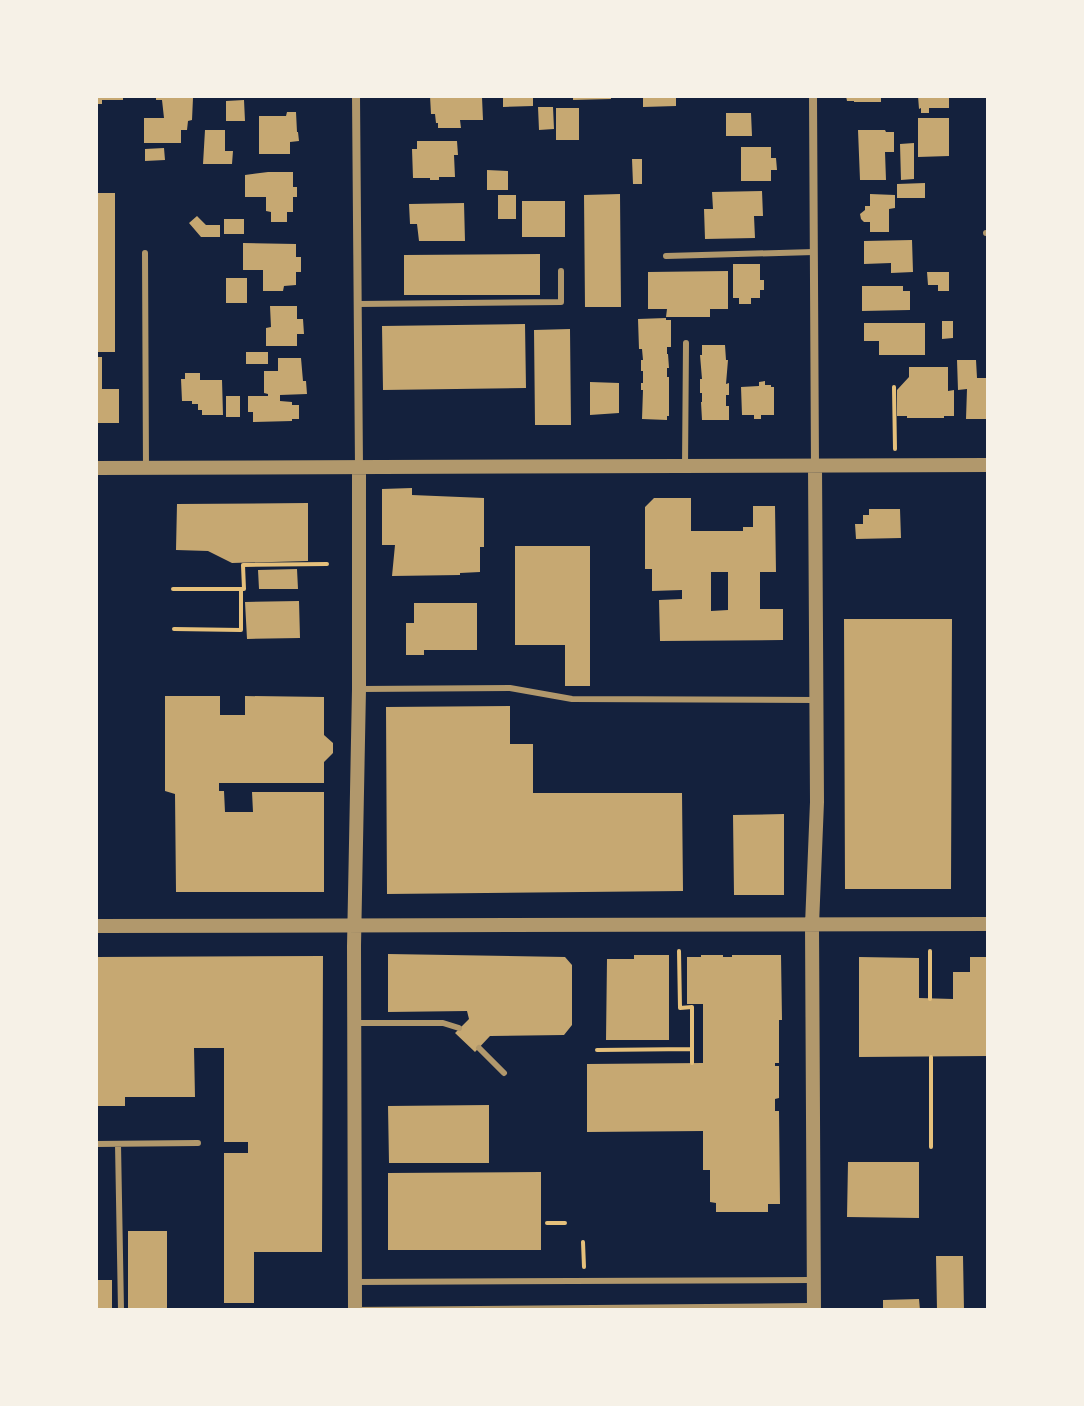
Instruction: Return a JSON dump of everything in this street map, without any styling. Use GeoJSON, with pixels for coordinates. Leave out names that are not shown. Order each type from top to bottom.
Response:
{"type":"FeatureCollection","features":[{"type":"Feature","properties":{"kind":"street"},"geometry":{"type":"LineString","coordinates":[[355,1310],[354,925],[359,689],[356,96]]}},
{"type":"Feature","properties":{"kind":"street"},"geometry":{"type":"LineString","coordinates":[[813,96],[817,802],[812,925],[814,1308]]}},
{"type":"Feature","properties":{"kind":"street"},"geometry":{"type":"LineString","coordinates":[[96,468],[988,465]]}},
{"type":"Feature","properties":{"kind":"street"},"geometry":{"type":"LineString","coordinates":[[96,926],[988,924]]}},
{"type":"Feature","properties":{"kind":"lane"},"geometry":{"type":"LineString","coordinates":[[666,256],[814,252]]}},
{"type":"Feature","properties":{"kind":"lane"},"geometry":{"type":"LineString","coordinates":[[145,253],[146,468]]}},
{"type":"Feature","properties":{"kind":"lane"},"geometry":{"type":"LineString","coordinates":[[358,304],[561,302],[561,271]]}},
{"type":"Feature","properties":{"kind":"lane"},"geometry":{"type":"LineString","coordinates":[[685,466],[686,343]]}},
{"type":"Feature","properties":{"kind":"lane"},"geometry":{"type":"LineString","coordinates":[[359,689],[510,688],[572,699],[816,700]]}},
{"type":"Feature","properties":{"kind":"lane"},"geometry":{"type":"LineString","coordinates":[[354,1023],[443,1023],[459,1028]]}},
{"type":"Feature","properties":{"kind":"lane"},"geometry":{"type":"LineString","coordinates":[[479,1048],[504,1073]]}},
{"type":"Feature","properties":{"kind":"lane"},"geometry":{"type":"LineString","coordinates":[[96,1144],[198,1143]]}},
{"type":"Feature","properties":{"kind":"lane"},"geometry":{"type":"LineString","coordinates":[[118,1144],[121,1310]]}},
{"type":"Feature","properties":{"kind":"lane"},"geometry":{"type":"LineString","coordinates":[[355,1282],[814,1280]]}},
{"type":"Feature","properties":{"kind":"lane"},"geometry":{"type":"LineString","coordinates":[[355,1310],[814,1308]]}},
{"type":"Feature","properties":{"kind":"path"},"geometry":{"type":"LineString","coordinates":[[894,387],[895,466]]}},
{"type":"Feature","properties":{"kind":"path"},"geometry":{"type":"LineString","coordinates":[[174,629],[241,630],[243,565],[327,564]]}},
{"type":"Feature","properties":{"kind":"path"},"geometry":{"type":"LineString","coordinates":[[173,589],[241,590]]}},
{"type":"Feature","properties":{"kind":"path"},"geometry":{"type":"LineString","coordinates":[[679,951],[680,1008],[692,1007],[692,1063]]}},
{"type":"Feature","properties":{"kind":"path"},"geometry":{"type":"LineString","coordinates":[[930,951],[930,999]]}},
{"type":"Feature","properties":{"kind":"path"},"geometry":{"type":"LineString","coordinates":[[597,1050],[692,1049]]}},
{"type":"Feature","properties":{"kind":"path"},"geometry":{"type":"LineString","coordinates":[[931,1057],[931,1147]]}},
{"type":"Feature","properties":{"kind":"path"},"geometry":{"type":"LineString","coordinates":[[547,1223],[565,1223]]}},
{"type":"Feature","properties":{"kind":"path"},"geometry":{"type":"LineString","coordinates":[[583,1242],[584,1272]]}},
{"type":"Feature","properties":{"kind":"building"},"geometry":{"type":"Polygon","coordinates":[[[96,96],[123,96],[123,100],[102,100],[102,104],[96,104],[96,96]]]}},
{"type":"Feature","properties":{"kind":"building"},"geometry":{"type":"Polygon","coordinates":[[[156,96],[193,98],[192,120],[188,121],[187,130],[181,130],[181,143],[144,143],[144,118],[164,118],[162,100],[156,100],[156,96]]]}},
{"type":"Feature","properties":{"kind":"building"},"geometry":{"type":"Polygon","coordinates":[[[430,96],[482,97],[483,120],[460,120],[461,128],[438,128],[435,114],[431,114],[430,96]]]}},
{"type":"Feature","properties":{"kind":"building"},"geometry":{"type":"Polygon","coordinates":[[[503,96],[533,96],[533,106],[503,107],[503,96]]]}},
{"type":"Feature","properties":{"kind":"building"},"geometry":{"type":"Polygon","coordinates":[[[573,96],[611,96],[611,99],[573,100],[573,96]]]}},
{"type":"Feature","properties":{"kind":"building"},"geometry":{"type":"Polygon","coordinates":[[[643,96],[676,96],[676,106],[643,107],[643,96]]]}},
{"type":"Feature","properties":{"kind":"building"},"geometry":{"type":"Polygon","coordinates":[[[846,96],[881,96],[881,102],[847,101],[846,96]]]}},
{"type":"Feature","properties":{"kind":"building"},"geometry":{"type":"Polygon","coordinates":[[[918,96],[949,96],[949,108],[929,108],[929,113],[921,113],[918,96]]]}},
{"type":"Feature","properties":{"kind":"building"},"geometry":{"type":"Polygon","coordinates":[[[244,100],[245,121],[226,121],[226,101],[244,100]]]}},
{"type":"Feature","properties":{"kind":"building"},"geometry":{"type":"Polygon","coordinates":[[[538,107],[553,107],[554,129],[539,130],[538,107]]]}},
{"type":"Feature","properties":{"kind":"building"},"geometry":{"type":"Polygon","coordinates":[[[556,108],[579,108],[579,140],[556,140],[556,108]]]}},
{"type":"Feature","properties":{"kind":"building"},"geometry":{"type":"Polygon","coordinates":[[[287,112],[296,112],[299,141],[290,142],[290,154],[259,154],[259,116],[286,116],[287,112]]]}},
{"type":"Feature","properties":{"kind":"building"},"geometry":{"type":"Polygon","coordinates":[[[726,113],[751,113],[752,136],[726,136],[726,113]]]}},
{"type":"Feature","properties":{"kind":"building"},"geometry":{"type":"Polygon","coordinates":[[[918,118],[949,118],[949,156],[918,157],[918,118]]]}},
{"type":"Feature","properties":{"kind":"building"},"geometry":{"type":"Polygon","coordinates":[[[205,130],[225,130],[225,151],[233,151],[232,164],[203,164],[205,130]]]}},
{"type":"Feature","properties":{"kind":"building"},"geometry":{"type":"Polygon","coordinates":[[[858,130],[894,132],[894,152],[885,152],[886,180],[860,180],[858,130]]]}},
{"type":"Feature","properties":{"kind":"building"},"geometry":{"type":"Polygon","coordinates":[[[417,141],[457,141],[455,177],[439,177],[439,180],[413,178],[412,149],[417,149],[417,141]]]}},
{"type":"Feature","properties":{"kind":"building"},"geometry":{"type":"Polygon","coordinates":[[[914,143],[914,179],[901,180],[900,144],[914,143]]]}},
{"type":"Feature","properties":{"kind":"building"},"geometry":{"type":"Polygon","coordinates":[[[741,147],[771,147],[771,158],[776,158],[777,170],[771,170],[771,181],[741,181],[741,147]]]}},
{"type":"Feature","properties":{"kind":"building"},"geometry":{"type":"Polygon","coordinates":[[[164,148],[165,160],[145,161],[145,149],[164,148]]]}},
{"type":"Feature","properties":{"kind":"building"},"geometry":{"type":"Polygon","coordinates":[[[632,159],[642,159],[642,184],[633,184],[632,159]]]}},
{"type":"Feature","properties":{"kind":"building"},"geometry":{"type":"Polygon","coordinates":[[[487,170],[508,171],[508,190],[487,190],[487,170]]]}},
{"type":"Feature","properties":{"kind":"building"},"geometry":{"type":"Polygon","coordinates":[[[293,172],[297,197],[293,197],[293,212],[287,212],[287,222],[271,222],[271,212],[266,211],[266,197],[245,197],[245,175],[293,172]]]}},
{"type":"Feature","properties":{"kind":"building"},"geometry":{"type":"Polygon","coordinates":[[[925,183],[925,198],[897,198],[897,184],[925,183]]]}},
{"type":"Feature","properties":{"kind":"building"},"geometry":{"type":"Polygon","coordinates":[[[762,191],[763,216],[754,216],[755,238],[705,239],[704,209],[713,209],[712,192],[762,191]]]}},
{"type":"Feature","properties":{"kind":"building"},"geometry":{"type":"Polygon","coordinates":[[[96,193],[115,193],[115,352],[96,352],[96,193]]]}},
{"type":"Feature","properties":{"kind":"building"},"geometry":{"type":"Polygon","coordinates":[[[620,194],[621,307],[585,307],[584,195],[620,194]]]}},
{"type":"Feature","properties":{"kind":"building"},"geometry":{"type":"Polygon","coordinates":[[[870,194],[895,195],[895,208],[889,209],[889,232],[870,232],[870,222],[861,219],[860,214],[865,206],[870,206],[870,194]]]}},
{"type":"Feature","properties":{"kind":"building"},"geometry":{"type":"Polygon","coordinates":[[[498,195],[516,195],[516,219],[498,219],[498,195]]]}},
{"type":"Feature","properties":{"kind":"building"},"geometry":{"type":"Polygon","coordinates":[[[522,201],[565,201],[565,237],[522,237],[522,201]]]}},
{"type":"Feature","properties":{"kind":"building"},"geometry":{"type":"Polygon","coordinates":[[[464,203],[465,241],[419,241],[417,224],[410,224],[409,204],[464,203]]]}},
{"type":"Feature","properties":{"kind":"building"},"geometry":{"type":"Polygon","coordinates":[[[197,216],[206,225],[220,225],[220,237],[201,237],[189,223],[197,216]]]}},
{"type":"Feature","properties":{"kind":"building"},"geometry":{"type":"Polygon","coordinates":[[[224,219],[244,219],[244,234],[224,234],[224,219]]]}},
{"type":"Feature","properties":{"kind":"building"},"geometry":{"type":"Polygon","coordinates":[[[912,240],[913,272],[891,273],[891,263],[864,264],[864,241],[912,240]]]}},
{"type":"Feature","properties":{"kind":"building"},"geometry":{"type":"Polygon","coordinates":[[[243,243],[296,244],[296,257],[301,257],[301,272],[296,272],[296,285],[284,286],[283,291],[263,291],[263,270],[243,270],[243,243]]]}},
{"type":"Feature","properties":{"kind":"building"},"geometry":{"type":"Polygon","coordinates":[[[540,254],[540,295],[404,295],[404,255],[540,254]]]}},
{"type":"Feature","properties":{"kind":"building"},"geometry":{"type":"Polygon","coordinates":[[[733,264],[760,264],[760,280],[764,280],[764,290],[760,290],[760,298],[751,298],[751,304],[739,304],[739,298],[733,298],[733,264]]]}},
{"type":"Feature","properties":{"kind":"building"},"geometry":{"type":"Polygon","coordinates":[[[728,271],[728,309],[710,309],[710,317],[666,317],[667,309],[648,309],[648,272],[728,271]]]}},
{"type":"Feature","properties":{"kind":"building"},"geometry":{"type":"Polygon","coordinates":[[[927,272],[949,272],[949,291],[938,291],[938,285],[928,285],[927,272]]]}},
{"type":"Feature","properties":{"kind":"building"},"geometry":{"type":"Polygon","coordinates":[[[226,278],[247,278],[247,303],[226,303],[226,278]]]}},
{"type":"Feature","properties":{"kind":"building"},"geometry":{"type":"Polygon","coordinates":[[[862,286],[903,286],[903,291],[910,291],[910,310],[862,311],[862,286]]]}},
{"type":"Feature","properties":{"kind":"building"},"geometry":{"type":"Polygon","coordinates":[[[270,306],[297,306],[297,319],[303,319],[304,334],[297,334],[297,346],[266,346],[266,328],[271,327],[270,306]]]}},
{"type":"Feature","properties":{"kind":"building"},"geometry":{"type":"Polygon","coordinates":[[[638,319],[671,320],[671,347],[667,347],[669,416],[667,420],[642,419],[643,360],[642,349],[639,349],[638,319]]]}},
{"type":"Feature","properties":{"kind":"building"},"geometry":{"type":"Polygon","coordinates":[[[942,321],[953,321],[953,338],[942,339],[942,321]]]}},
{"type":"Feature","properties":{"kind":"building"},"geometry":{"type":"Polygon","coordinates":[[[864,323],[925,323],[925,355],[879,355],[879,341],[864,341],[864,323]]]}},
{"type":"Feature","properties":{"kind":"building"},"geometry":{"type":"Polygon","coordinates":[[[525,324],[526,388],[383,390],[382,326],[525,324]]]}},
{"type":"Feature","properties":{"kind":"building"},"geometry":{"type":"Polygon","coordinates":[[[570,329],[571,425],[535,425],[534,330],[570,329]]]}},
{"type":"Feature","properties":{"kind":"building"},"geometry":{"type":"Polygon","coordinates":[[[702,345],[725,345],[729,420],[702,420],[702,345]]]}},
{"type":"Feature","properties":{"kind":"building"},"geometry":{"type":"Polygon","coordinates":[[[246,352],[268,352],[268,364],[246,364],[246,352]]]}},
{"type":"Feature","properties":{"kind":"building"},"geometry":{"type":"Polygon","coordinates":[[[96,357],[102,357],[102,389],[119,389],[119,423],[96,423],[96,357]]]}},
{"type":"Feature","properties":{"kind":"building"},"geometry":{"type":"Polygon","coordinates":[[[278,358],[301,358],[307,394],[280,395],[280,401],[299,405],[299,419],[253,422],[253,412],[248,412],[248,396],[268,396],[264,393],[264,371],[278,371],[278,358]]]}},
{"type":"Feature","properties":{"kind":"building"},"geometry":{"type":"Polygon","coordinates":[[[957,360],[976,360],[977,378],[988,378],[988,419],[966,419],[967,389],[958,390],[957,360]]]}},
{"type":"Feature","properties":{"kind":"building"},"geometry":{"type":"Polygon","coordinates":[[[909,367],[948,367],[948,391],[954,390],[954,416],[897,416],[897,390],[909,377],[909,367]]]}},
{"type":"Feature","properties":{"kind":"building"},"geometry":{"type":"Polygon","coordinates":[[[185,373],[200,373],[200,380],[222,380],[223,415],[202,415],[198,404],[182,401],[181,379],[185,379],[185,373]]]}},
{"type":"Feature","properties":{"kind":"building"},"geometry":{"type":"Polygon","coordinates":[[[765,381],[765,385],[774,387],[774,415],[761,415],[761,419],[754,419],[754,415],[742,415],[741,387],[759,386],[759,382],[765,381]]]}},
{"type":"Feature","properties":{"kind":"building"},"geometry":{"type":"Polygon","coordinates":[[[590,382],[619,383],[619,413],[590,415],[590,382]]]}},
{"type":"Feature","properties":{"kind":"building"},"geometry":{"type":"Polygon","coordinates":[[[226,396],[240,396],[240,417],[226,417],[226,396]]]}},
{"type":"Feature","properties":{"kind":"building"},"geometry":{"type":"Polygon","coordinates":[[[412,488],[412,495],[484,498],[484,547],[480,547],[480,572],[392,576],[395,545],[382,545],[382,489],[412,488]]]}},
{"type":"Feature","properties":{"kind":"building"},"geometry":{"type":"Polygon","coordinates":[[[654,498],[691,498],[691,531],[743,531],[743,527],[753,527],[753,506],[775,506],[776,572],[760,572],[760,609],[783,609],[783,640],[660,641],[659,600],[682,599],[682,590],[652,591],[652,569],[645,569],[645,507],[654,498]],[[711,572],[711,611],[728,610],[728,572],[711,572]]]}},
{"type":"Feature","properties":{"kind":"building"},"geometry":{"type":"Polygon","coordinates":[[[308,503],[308,561],[232,563],[208,551],[176,550],[177,504],[308,503]]]}},
{"type":"Feature","properties":{"kind":"building"},"geometry":{"type":"Polygon","coordinates":[[[869,509],[900,509],[901,538],[856,539],[855,524],[863,524],[863,515],[869,515],[869,509]]]}},
{"type":"Feature","properties":{"kind":"building"},"geometry":{"type":"Polygon","coordinates":[[[515,546],[590,546],[590,686],[565,686],[565,645],[515,645],[515,546]]]}},
{"type":"Feature","properties":{"kind":"building"},"geometry":{"type":"Polygon","coordinates":[[[297,569],[298,589],[259,589],[258,570],[297,569]]]}},
{"type":"Feature","properties":{"kind":"building"},"geometry":{"type":"Polygon","coordinates":[[[299,601],[300,638],[247,639],[245,602],[299,601]]]}},
{"type":"Feature","properties":{"kind":"building"},"geometry":{"type":"Polygon","coordinates":[[[414,603],[477,603],[477,650],[424,650],[424,655],[406,655],[406,623],[414,623],[414,603]]]}},
{"type":"Feature","properties":{"kind":"building"},"geometry":{"type":"Polygon","coordinates":[[[844,619],[952,619],[951,889],[845,889],[844,619]]]}},
{"type":"Feature","properties":{"kind":"building"},"geometry":{"type":"Polygon","coordinates":[[[165,696],[220,696],[220,715],[245,715],[245,696],[324,697],[324,735],[333,743],[333,753],[324,762],[324,783],[219,783],[219,791],[224,791],[225,812],[253,812],[252,792],[324,792],[324,892],[176,892],[175,794],[165,791],[165,696]]]}},
{"type":"Feature","properties":{"kind":"building"},"geometry":{"type":"Polygon","coordinates":[[[510,706],[510,744],[533,744],[533,793],[682,793],[683,891],[387,894],[386,707],[510,706]]]}},
{"type":"Feature","properties":{"kind":"building"},"geometry":{"type":"Polygon","coordinates":[[[784,814],[784,895],[734,895],[733,815],[784,814]]]}},
{"type":"Feature","properties":{"kind":"building"},"geometry":{"type":"Polygon","coordinates":[[[388,954],[565,957],[572,965],[572,1025],[564,1035],[490,1036],[475,1052],[455,1033],[469,1019],[467,1011],[388,1012],[388,954]]]}},
{"type":"Feature","properties":{"kind":"building"},"geometry":{"type":"Polygon","coordinates":[[[634,955],[669,955],[669,1040],[606,1040],[607,959],[634,959],[634,955]]]}},
{"type":"Feature","properties":{"kind":"building"},"geometry":{"type":"Polygon","coordinates":[[[781,955],[782,1020],[779,1020],[779,1063],[775,1063],[779,1066],[779,1098],[775,1099],[775,1111],[779,1111],[780,1204],[768,1204],[768,1212],[716,1212],[716,1203],[710,1202],[710,1170],[703,1170],[703,1131],[587,1132],[587,1064],[703,1063],[703,1004],[687,1004],[687,957],[781,955]]]}},
{"type":"Feature","properties":{"kind":"building"},"geometry":{"type":"Polygon","coordinates":[[[323,956],[322,1252],[254,1252],[254,1303],[224,1303],[224,1153],[248,1153],[248,1142],[224,1142],[224,1048],[194,1048],[195,1097],[125,1097],[125,1106],[96,1106],[96,957],[323,956]]]}},
{"type":"Feature","properties":{"kind":"building"},"geometry":{"type":"Polygon","coordinates":[[[859,957],[919,958],[919,998],[953,999],[953,972],[970,972],[970,957],[988,957],[988,1056],[859,1057],[859,957]]]}},
{"type":"Feature","properties":{"kind":"building"},"geometry":{"type":"Polygon","coordinates":[[[489,1105],[489,1163],[389,1163],[388,1106],[489,1105]]]}},
{"type":"Feature","properties":{"kind":"building"},"geometry":{"type":"Polygon","coordinates":[[[848,1162],[919,1162],[919,1218],[847,1217],[848,1162]]]}},
{"type":"Feature","properties":{"kind":"building"},"geometry":{"type":"Polygon","coordinates":[[[541,1172],[541,1250],[388,1250],[388,1173],[541,1172]]]}},
{"type":"Feature","properties":{"kind":"building"},"geometry":{"type":"Polygon","coordinates":[[[128,1231],[167,1231],[167,1310],[128,1310],[128,1231]]]}},
{"type":"Feature","properties":{"kind":"building"},"geometry":{"type":"Polygon","coordinates":[[[936,1256],[963,1256],[964,1310],[937,1310],[936,1256]]]}},
{"type":"Feature","properties":{"kind":"building"},"geometry":{"type":"Polygon","coordinates":[[[96,1280],[112,1280],[112,1310],[96,1310],[96,1280]]]}},
{"type":"Feature","properties":{"kind":"building"},"geometry":{"type":"Polygon","coordinates":[[[919,1299],[920,1310],[883,1310],[883,1300],[919,1299]]]}}]}
